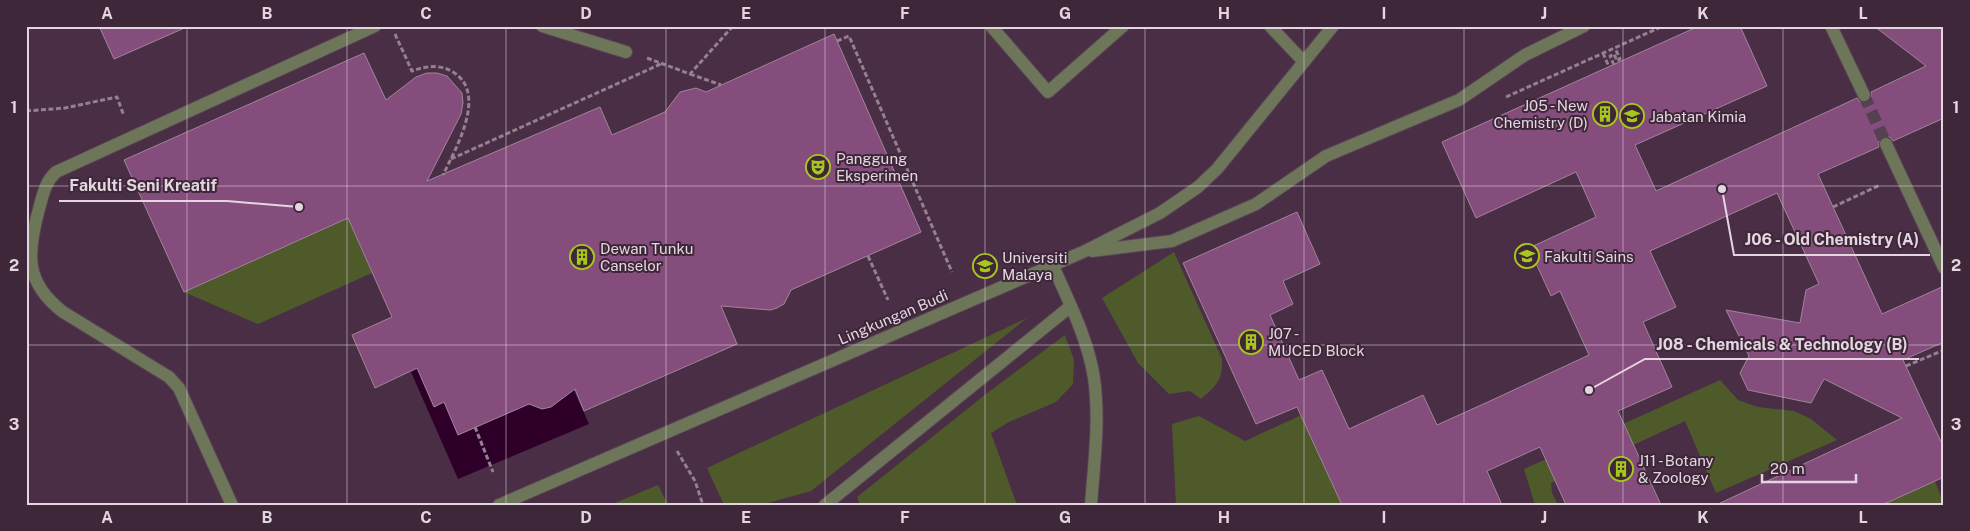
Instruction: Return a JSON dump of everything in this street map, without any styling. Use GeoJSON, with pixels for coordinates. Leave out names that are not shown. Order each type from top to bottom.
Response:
{"type":"FeatureCollection","features":[{"type":"Feature","properties":{"kind":"street"},"geometry":{"type":"LineString","coordinates":[[232,505],[179,388],[169,378],[48,301],[39,288],[32,270],[30,250],[32,234],[46,184],[56,172],[375,26]]}},
{"type":"Feature","properties":{"kind":"street"},"geometry":{"type":"LineString","coordinates":[[542,26],[626,52]]}},
{"type":"Feature","properties":{"kind":"street"},"geometry":{"type":"LineString","coordinates":[[990,26],[1048,92],[1122,26]]}},
{"type":"Feature","properties":{"kind":"street"},"geometry":{"type":"LineString","coordinates":[[1270,26],[1304,62],[1333,26]]}},
{"type":"Feature","properties":{"kind":"street"},"geometry":{"type":"LineString","coordinates":[[1083,252],[1172,241],[1256,204],[1326,156],[1459,100],[1525,55],[1584,26]]}},
{"type":"Feature","properties":{"kind":"street"},"geometry":{"type":"LineString","coordinates":[[1831,26],[1864,95]]}},
{"type":"Feature","properties":{"kind":"street","name":"Lingkungan Budi"},"geometry":{"type":"LineString","coordinates":[[499,505],[1053,266],[1160,213],[1198,187],[1217,169],[1304,62]]}},
{"type":"Feature","properties":{"kind":"street"},"geometry":{"type":"LineString","coordinates":[[1886,144],[1944,268]]}},
{"type":"Feature","properties":{"kind":"street"},"geometry":{"type":"LineString","coordinates":[[1053,266],[1084,341],[1094,377],[1098,417],[1091,505]]}},
{"type":"Feature","properties":{"kind":"street"},"geometry":{"type":"LineString","coordinates":[[825,505],[1071,306]]}},
{"type":"Feature","properties":{"kind":"path"},"geometry":{"type":"LineString","coordinates":[[392,26],[412,71],[423,67],[436,66],[448,69],[460,76],[467,90],[470,104],[467,119],[444,175]]}},
{"type":"Feature","properties":{"kind":"path"},"geometry":{"type":"LineString","coordinates":[[690,74],[733,26]]}},
{"type":"Feature","properties":{"kind":"path"},"geometry":{"type":"LineString","coordinates":[[1610,67],[1603,53],[1663,26]]}},
{"type":"Feature","properties":{"kind":"path"},"geometry":{"type":"LineString","coordinates":[[837,41],[849,36],[952,272]]}},
{"type":"Feature","properties":{"kind":"path"},"geometry":{"type":"LineString","coordinates":[[1614,65],[1610,56],[1614,54],[1616,61],[1620,59],[1615,48]]}},
{"type":"Feature","properties":{"kind":"path"},"geometry":{"type":"LineString","coordinates":[[626,52],[663,62],[721,85]]}},
{"type":"Feature","properties":{"kind":"path"},"geometry":{"type":"LineString","coordinates":[[451,159],[663,62]]}},
{"type":"Feature","properties":{"kind":"path"},"geometry":{"type":"LineString","coordinates":[[26,112],[65,108],[117,97],[131,138]]}},
{"type":"Feature","properties":{"kind":"path"},"geometry":{"type":"LineString","coordinates":[[1833,207],[1901,176]]}},
{"type":"Feature","properties":{"kind":"path"},"geometry":{"type":"LineString","coordinates":[[868,256],[888,300]]}},
{"type":"Feature","properties":{"kind":"path"},"geometry":{"type":"LineString","coordinates":[[1906,366],[1944,350]]}},
{"type":"Feature","properties":{"kind":"path"},"geometry":{"type":"LineString","coordinates":[[475,427],[493,472]]}},
{"type":"Feature","properties":{"kind":"path"},"geometry":{"type":"LineString","coordinates":[[666,433],[694,482],[703,505]]}},
{"type":"Feature","properties":{"kind":"shaded area","name":"Universiti Malaya"},"geometry":{"type":"Polygon","coordinates":[[[26,26],[1944,26],[1944,505],[26,505],[26,26]]]}},
{"type":"Feature","properties":{"kind":"shaded area"},"geometry":{"type":"Polygon","coordinates":[[[427,364],[423,383],[434,407],[444,402],[458,435],[522,407],[512,383],[531,405],[543,409],[553,406],[572,386],[589,424],[458,479],[411,372],[427,364]]]}},
{"type":"Feature","properties":{"kind":"green space"},"geometry":{"type":"Polygon","coordinates":[[[348,218],[372,273],[258,324],[184,292],[348,218]]]}},
{"type":"Feature","properties":{"kind":"green space"},"geometry":{"type":"Polygon","coordinates":[[[1174,252],[1222,359],[1220,377],[1211,390],[1201,399],[1190,391],[1169,394],[1138,363],[1102,298],[1174,252]]]}},
{"type":"Feature","properties":{"kind":"green space"},"geometry":{"type":"Polygon","coordinates":[[[1027,318],[811,491],[761,505],[724,505],[707,468],[1027,318]]]}},
{"type":"Feature","properties":{"kind":"green space"},"geometry":{"type":"Polygon","coordinates":[[[1065,335],[1074,360],[1073,384],[1056,402],[1009,422],[991,433],[1017,505],[860,505],[857,497],[986,394],[1065,335]]]}},
{"type":"Feature","properties":{"kind":"green space"},"geometry":{"type":"Polygon","coordinates":[[[1720,380],[1738,400],[1758,407],[1794,411],[1811,419],[1837,440],[1716,493],[1685,421],[1551,483],[1552,493],[1558,505],[1535,505],[1524,469],[1720,380]]]}},
{"type":"Feature","properties":{"kind":"green space"},"geometry":{"type":"Polygon","coordinates":[[[1323,405],[1342,505],[1176,505],[1172,424],[1199,416],[1245,441],[1323,405]]]}},
{"type":"Feature","properties":{"kind":"green space"},"geometry":{"type":"Polygon","coordinates":[[[1935,481],[1944,505],[1882,505],[1935,481]]]}},
{"type":"Feature","properties":{"kind":"green space"},"geometry":{"type":"Polygon","coordinates":[[[658,485],[668,505],[610,505],[658,485]]]}},
{"type":"Feature","properties":{"kind":"building"},"geometry":{"type":"Polygon","coordinates":[[[99,26],[189,26],[114,59],[99,26]]]}},
{"type":"Feature","properties":{"kind":"building"},"geometry":{"type":"Polygon","coordinates":[[[1699,26],[1740,26],[1767,86],[1635,145],[1656,191],[1857,98],[1860,102],[1867,102],[1871,99],[1871,92],[1926,66],[1874,26],[1944,26],[1944,118],[1893,141],[1890,137],[1883,136],[1879,140],[1879,147],[1818,174],[1882,314],[1944,286],[1944,342],[1903,360],[1944,448],[1944,477],[1882,505],[1716,505],[1902,418],[1824,379],[1811,403],[1748,390],[1740,373],[1749,356],[1726,310],[1800,323],[1806,290],[1819,284],[1777,193],[1650,251],[1676,307],[1643,322],[1672,387],[1618,411],[1661,505],[1566,505],[1540,447],[1487,471],[1502,505],[1342,505],[1297,407],[1256,424],[1183,263],[1297,212],[1320,264],[1283,281],[1293,304],[1270,315],[1299,380],[1322,370],[1349,429],[1423,395],[1437,425],[1490,401],[1589,355],[1560,291],[1551,296],[1529,248],[1596,217],[1576,172],[1476,218],[1442,142],[1699,26]]]}},
{"type":"Feature","properties":{"kind":"building"},"geometry":{"type":"Polygon","coordinates":[[[834,34],[921,232],[791,290],[784,304],[777,308],[770,310],[721,306],[737,344],[584,411],[575,389],[551,407],[542,409],[529,404],[458,435],[444,402],[434,407],[417,368],[375,388],[352,335],[392,317],[348,218],[184,292],[124,160],[364,53],[386,100],[416,77],[427,73],[447,76],[462,93],[461,114],[427,181],[600,107],[612,135],[665,112],[680,92],[696,88],[706,92],[834,34]]]}},
{"type":"Feature","properties":{"kind":"tunnel"},"geometry":{"type":"LineString","coordinates":[[1864,95],[1886,144]]}},
{"type":"Feature","properties":{"kind":"place","name":"J05 - New Chemistry (D)"},"geometry":{"type":"Point","coordinates":[1605,114]}},
{"type":"Feature","properties":{"kind":"place","name":"Jabatan Kimia"},"geometry":{"type":"Point","coordinates":[1632,116]}},
{"type":"Feature","properties":{"kind":"place","name":"Panggung Eksperimen"},"geometry":{"type":"Point","coordinates":[818,167]}},
{"type":"Feature","properties":{"kind":"place","name":"J06 - Old Chemistry (A)"},"geometry":{"type":"Point","coordinates":[1722,189]}},
{"type":"Feature","properties":{"kind":"place","name":"Fakulti Seni Kreatif"},"geometry":{"type":"Point","coordinates":[299,207]}},
{"type":"Feature","properties":{"kind":"place","name":"Fakulti Sains"},"geometry":{"type":"Point","coordinates":[1527,256]}},
{"type":"Feature","properties":{"kind":"place","name":"Dewan Tunku Canselor"},"geometry":{"type":"Point","coordinates":[582,257]}},
{"type":"Feature","properties":{"kind":"place","name":"Universiti Malaya"},"geometry":{"type":"Point","coordinates":[985,266]}},
{"type":"Feature","properties":{"kind":"place","name":"J07 - MUCED Block"},"geometry":{"type":"Point","coordinates":[1251,342]}},
{"type":"Feature","properties":{"kind":"place","name":"J08 - Chemicals & Technology (B)"},"geometry":{"type":"Point","coordinates":[1589,390]}},
{"type":"Feature","properties":{"kind":"place","name":"J11 - Botany & Zoology"},"geometry":{"type":"Point","coordinates":[1621,469]}}]}
